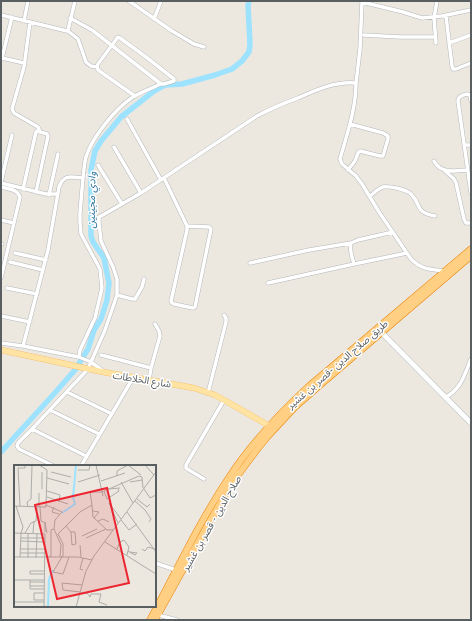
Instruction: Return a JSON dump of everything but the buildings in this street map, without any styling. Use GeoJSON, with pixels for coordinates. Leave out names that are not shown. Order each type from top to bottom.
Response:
{"type":"FeatureCollection","features":[{"type":"Feature","properties":{"kind":"highway","name":"طريق صلاح الدين -قصر بن غشير"},"geometry":{"type":"LineString","coordinates":[[156,605],[167,593],[176,570],[223,486],[241,460],[262,435],[273,427],[278,417],[293,405],[316,380],[471,249]]}},
{"type":"Feature","properties":{"kind":"highway","name":"صلاح الدين - قصر بن غشير"},"geometry":{"type":"LineString","coordinates":[[157,617],[167,593],[232,483],[273,427],[293,405],[471,256]]}},
{"type":"Feature","properties":{"kind":"highway","name":"طريق صلاح الدين -قصر بن غشير"},"geometry":{"type":"LineString","coordinates":[[150,620],[154,607]]}},
{"type":"Feature","properties":{"kind":"main road"},"geometry":{"type":"LineString","coordinates":[[381,332],[471,423]]}},
{"type":"Feature","properties":{"kind":"main road","name":"شارع الخلاطات"},"geometry":{"type":"LineString","coordinates":[[1,350],[79,368],[194,388],[224,400],[273,427]]}},
{"type":"Feature","properties":{"kind":"main road"},"geometry":{"type":"LineString","coordinates":[[262,435],[263,426],[260,420],[278,417]]}},
{"type":"Feature","properties":{"kind":"street"},"geometry":{"type":"LineString","coordinates":[[24,21],[28,1]]}},
{"type":"Feature","properties":{"kind":"street"},"geometry":{"type":"LineString","coordinates":[[68,30],[75,1]]}},
{"type":"Feature","properties":{"kind":"street"},"geometry":{"type":"LineString","coordinates":[[129,1],[172,31],[194,44],[204,46]]}},
{"type":"Feature","properties":{"kind":"street"},"geometry":{"type":"LineString","coordinates":[[154,19],[161,1]]}},
{"type":"Feature","properties":{"kind":"street"},"geometry":{"type":"LineString","coordinates":[[446,271],[426,269],[414,262],[362,184],[356,176],[341,163],[340,159],[355,100],[363,1],[422,18],[434,18],[471,10]]}},
{"type":"Feature","properties":{"kind":"street"},"geometry":{"type":"LineString","coordinates":[[436,43],[434,18],[437,1]]}},
{"type":"Feature","properties":{"kind":"street"},"geometry":{"type":"LineString","coordinates":[[1,15],[66,31],[68,30],[78,40],[86,62],[91,66],[97,67],[98,70],[135,96]]}},
{"type":"Feature","properties":{"kind":"street"},"geometry":{"type":"LineString","coordinates":[[446,16],[453,69],[471,63]]}},
{"type":"Feature","properties":{"kind":"street"},"geometry":{"type":"LineString","coordinates":[[12,18],[2,59],[24,63]]}},
{"type":"Feature","properties":{"kind":"street"},"geometry":{"type":"LineString","coordinates":[[70,18],[92,30],[161,84]]}},
{"type":"Feature","properties":{"kind":"street"},"geometry":{"type":"LineString","coordinates":[[30,22],[23,71],[12,111],[38,127],[40,132]]}},
{"type":"Feature","properties":{"kind":"street"},"geometry":{"type":"LineString","coordinates":[[364,35],[435,37]]}},
{"type":"Feature","properties":{"kind":"street"},"geometry":{"type":"LineString","coordinates":[[449,43],[471,35]]}},
{"type":"Feature","properties":{"kind":"street"},"geometry":{"type":"LineString","coordinates":[[80,357],[80,350],[95,318],[102,288],[100,268],[81,234],[80,213],[84,161],[86,155],[104,126],[121,107],[135,96],[161,84],[174,81],[174,79],[161,68],[118,37],[97,67]]}},
{"type":"Feature","properties":{"kind":"street"},"geometry":{"type":"LineString","coordinates":[[52,465],[17,446],[18,442],[88,369],[118,295],[117,280],[113,267],[101,241],[99,219],[101,216],[141,193],[257,116],[314,91],[335,84],[347,82],[356,83]]}},
{"type":"Feature","properties":{"kind":"street"},"geometry":{"type":"LineString","coordinates":[[471,101],[470,95],[468,94],[460,96],[458,100],[471,193]]}},
{"type":"Feature","properties":{"kind":"street"},"geometry":{"type":"LineString","coordinates":[[127,119],[187,226],[171,301],[174,304],[193,308],[195,307],[211,229],[209,227],[187,226]]}},
{"type":"Feature","properties":{"kind":"street"},"geometry":{"type":"LineString","coordinates":[[348,170],[360,151],[383,156],[388,139],[388,136],[383,133],[350,124]]}},
{"type":"Feature","properties":{"kind":"street"},"geometry":{"type":"LineString","coordinates":[[23,189],[37,131],[47,134],[48,136],[36,192]]}},
{"type":"Feature","properties":{"kind":"street"},"geometry":{"type":"LineString","coordinates":[[12,135],[1,182],[49,195],[58,194]]}},
{"type":"Feature","properties":{"kind":"street"},"geometry":{"type":"LineString","coordinates":[[465,145],[471,145]]}},
{"type":"Feature","properties":{"kind":"street"},"geometry":{"type":"LineString","coordinates":[[114,147],[141,193]]}},
{"type":"Feature","properties":{"kind":"street"},"geometry":{"type":"LineString","coordinates":[[49,195],[58,154]]}},
{"type":"Feature","properties":{"kind":"street"},"geometry":{"type":"LineString","coordinates":[[434,161],[439,168],[444,170],[456,182],[464,219],[466,223],[471,222]]}},
{"type":"Feature","properties":{"kind":"street"},"geometry":{"type":"LineString","coordinates":[[98,165],[122,204]]}},
{"type":"Feature","properties":{"kind":"street"},"geometry":{"type":"LineString","coordinates":[[444,170],[467,170]]}},
{"type":"Feature","properties":{"kind":"street"},"geometry":{"type":"LineString","coordinates":[[23,346],[46,260],[60,183],[64,179],[70,177],[83,178]]}},
{"type":"Feature","properties":{"kind":"street"},"geometry":{"type":"LineString","coordinates":[[1,187],[16,191],[20,195],[2,268],[1,278]]}},
{"type":"Feature","properties":{"kind":"street"},"geometry":{"type":"LineString","coordinates":[[370,196],[383,187],[404,190],[410,193],[422,212],[435,216]]}},
{"type":"Feature","properties":{"kind":"street"},"geometry":{"type":"LineString","coordinates":[[1,220],[14,223]]}},
{"type":"Feature","properties":{"kind":"street"},"geometry":{"type":"LineString","coordinates":[[250,263],[351,243],[393,232]]}},
{"type":"Feature","properties":{"kind":"street"},"geometry":{"type":"LineString","coordinates":[[351,243],[351,253],[354,264]]}},
{"type":"Feature","properties":{"kind":"street"},"geometry":{"type":"LineString","coordinates":[[14,253],[46,260]]}},
{"type":"Feature","properties":{"kind":"street"},"geometry":{"type":"LineString","coordinates":[[268,284],[407,253]]}},
{"type":"Feature","properties":{"kind":"street"},"geometry":{"type":"LineString","coordinates":[[10,262],[43,270]]}},
{"type":"Feature","properties":{"kind":"street"},"geometry":{"type":"LineString","coordinates":[[118,295],[135,299],[142,287],[144,279]]}},
{"type":"Feature","properties":{"kind":"street"},"geometry":{"type":"LineString","coordinates":[[7,288],[37,294]]}},
{"type":"Feature","properties":{"kind":"street"},"geometry":{"type":"LineString","coordinates":[[208,393],[226,322],[224,315]]}},
{"type":"Feature","properties":{"kind":"street"},"geometry":{"type":"LineString","coordinates":[[1,316],[30,322]]}},
{"type":"Feature","properties":{"kind":"street"},"geometry":{"type":"LineString","coordinates":[[149,380],[160,336],[160,331],[155,324]]}},
{"type":"Feature","properties":{"kind":"street"},"geometry":{"type":"LineString","coordinates":[[1,343],[80,357],[91,362],[107,373]]}},
{"type":"Feature","properties":{"kind":"street"},"geometry":{"type":"LineString","coordinates":[[101,355],[151,368]]}},
{"type":"Feature","properties":{"kind":"street"},"geometry":{"type":"LineString","coordinates":[[446,398],[460,385],[471,359]]}},
{"type":"Feature","properties":{"kind":"street"},"geometry":{"type":"LineString","coordinates":[[82,465],[133,378]]}},
{"type":"Feature","properties":{"kind":"street"},"geometry":{"type":"LineString","coordinates":[[67,392],[112,414]]}},
{"type":"Feature","properties":{"kind":"street"},"geometry":{"type":"LineString","coordinates":[[204,479],[186,468],[186,464],[224,400]]}},
{"type":"Feature","properties":{"kind":"street"},"geometry":{"type":"LineString","coordinates":[[50,410],[100,434]]}},
{"type":"Feature","properties":{"kind":"street"},"geometry":{"type":"LineString","coordinates":[[32,429],[86,456]]}},
{"type":"Feature","properties":{"kind":"street"},"geometry":{"type":"LineString","coordinates":[[156,563],[176,570]]}},
{"type":"Feature","properties":{"kind":"street"},"geometry":{"type":"LineString","coordinates":[[157,617],[176,620]]}},
{"type":"Feature","properties":{"kind":"waterway","name":"وادي مجينين"},"geometry":{"type":"LineString","coordinates":[[1,452],[75,370],[88,349],[94,330],[101,319],[107,300],[109,283],[104,258],[93,242],[91,236],[91,170],[95,151],[101,141],[121,117],[154,91],[165,85],[182,84],[215,75],[232,69],[242,61],[249,52],[250,44],[249,1]]}}]}
